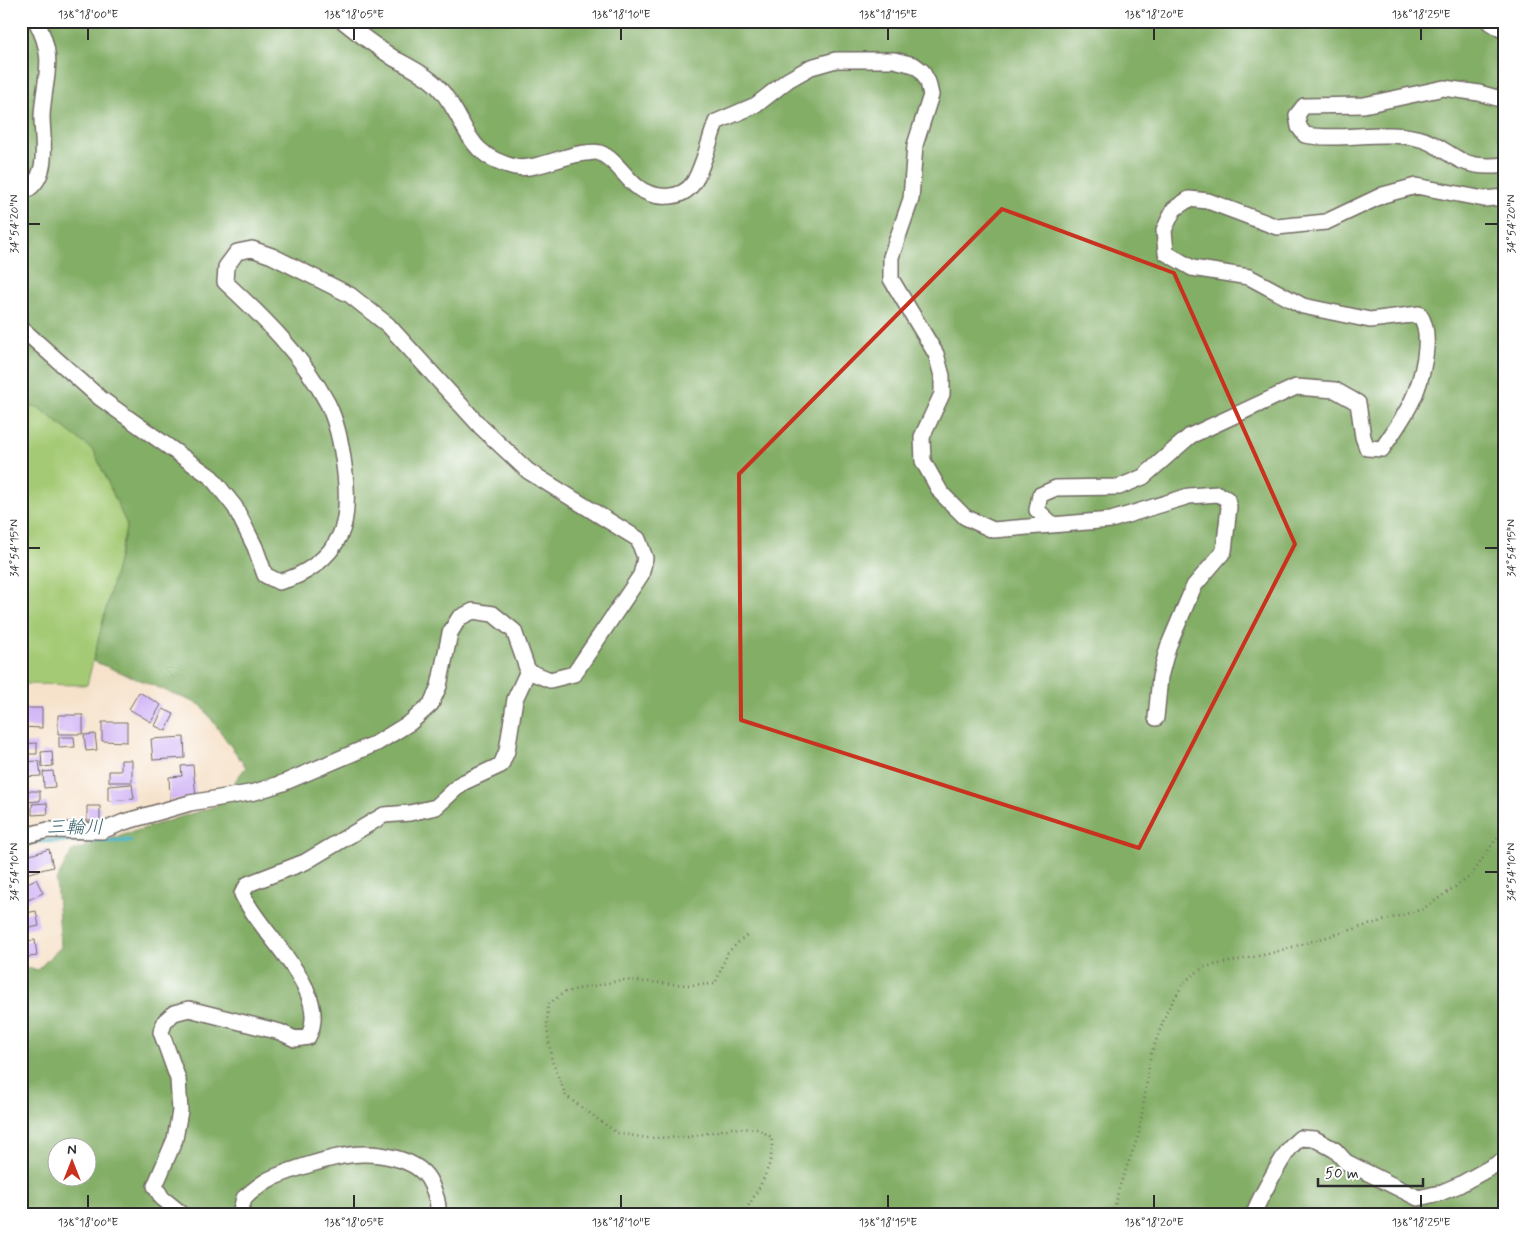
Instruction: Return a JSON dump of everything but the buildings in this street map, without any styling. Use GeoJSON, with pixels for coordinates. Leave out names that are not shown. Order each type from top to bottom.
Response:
{"type":"FeatureCollection","features":[{"type":"Feature","properties":{"kind":"street"},"geometry":{"type":"LineString","coordinates":[[21,193],[39,177],[44,154],[42,115],[49,69],[46,38],[36,21]]}},
{"type":"Feature","properties":{"kind":"street"},"geometry":{"type":"LineString","coordinates":[[343,21],[368,42],[439,88],[453,107],[477,149],[492,160],[518,168],[535,166],[569,154],[599,152],[611,160],[636,186],[648,194],[666,198],[682,192],[693,183],[716,122],[756,105],[788,80],[811,67],[836,60],[894,60],[914,65],[922,71],[928,82],[931,95],[915,145],[911,199],[891,257],[891,279],[936,354],[942,376],[942,394],[922,437],[923,462],[941,493],[965,517],[993,530],[1111,520],[1189,496],[1218,494],[1227,498],[1229,507],[1224,552],[1194,586],[1168,647],[1160,677],[1156,718]]}},
{"type":"Feature","properties":{"kind":"street"},"geometry":{"type":"LineString","coordinates":[[1488,21],[1504,31]]}},
{"type":"Feature","properties":{"kind":"street"},"geometry":{"type":"LineString","coordinates":[[1504,100],[1479,93],[1444,88],[1364,105],[1304,106],[1297,115],[1299,128],[1305,135],[1322,138],[1391,133],[1426,141],[1463,162],[1490,167],[1504,165]]}},
{"type":"Feature","properties":{"kind":"street"},"geometry":{"type":"LineString","coordinates":[[1053,525],[1038,510],[1040,495],[1056,488],[1119,487],[1143,477],[1190,436],[1296,387],[1335,390],[1358,403],[1363,436],[1367,448],[1382,449],[1411,404],[1423,368],[1426,344],[1424,320],[1419,314],[1370,320],[1303,306],[1250,277],[1192,268],[1166,253],[1164,230],[1174,209],[1189,200],[1208,201],[1276,228],[1326,222],[1383,195],[1416,186],[1484,200],[1504,197]]}},
{"type":"Feature","properties":{"kind":"street"},"geometry":{"type":"LineString","coordinates":[[21,328],[100,398],[211,477],[235,507],[255,547],[265,576],[279,582],[297,578],[320,562],[341,534],[347,498],[342,441],[328,404],[289,345],[225,282],[226,267],[237,252],[252,249],[272,256],[350,295],[388,325],[481,427],[528,471],[638,539],[645,558],[641,575],[574,674],[550,680],[528,671]]}},
{"type":"Feature","properties":{"kind":"street"},"geometry":{"type":"LineString","coordinates":[[21,837],[48,830],[102,831],[190,803],[255,792],[302,776],[378,743],[411,722],[431,704],[439,686],[450,633],[459,618],[473,611],[493,614],[514,631],[528,671],[515,700],[507,751],[501,766],[462,783],[436,807],[410,813],[384,815],[305,862],[248,884],[242,894],[246,903],[309,992],[314,1012],[313,1027],[308,1037],[295,1039],[280,1032],[189,1009],[174,1013],[165,1021],[161,1032],[178,1079],[180,1111],[175,1139],[155,1186],[162,1198],[182,1214]]}},
{"type":"Feature","properties":{"kind":"street"},"geometry":{"type":"LineString","coordinates":[[1254,1214],[1255,1207],[1291,1147],[1300,1138],[1315,1139],[1335,1150],[1346,1162],[1418,1198],[1452,1187],[1504,1160]]}},
{"type":"Feature","properties":{"kind":"street"},"geometry":{"type":"LineString","coordinates":[[240,1214],[244,1198],[270,1178],[348,1155],[382,1155],[412,1165],[428,1175],[434,1190],[438,1210],[436,1214]]}},
{"type":"Feature","properties":{"kind":"path"},"geometry":{"type":"LineString","coordinates":[[1113,1214],[1139,1134],[1151,1054],[1166,1011],[1185,981],[1204,967],[1268,954],[1424,909],[1470,876],[1504,827]]}},
{"type":"Feature","properties":{"kind":"path"},"geometry":{"type":"LineString","coordinates":[[743,1214],[769,1163],[774,1149],[771,1138],[758,1129],[732,1128],[688,1138],[648,1138],[617,1133],[566,1096],[552,1061],[547,1029],[548,1004],[566,992],[622,980],[687,986],[715,984],[728,952],[749,934]]}},
{"type":"Feature","properties":{"kind":"highlighted area"},"geometry":{"type":"Polygon","coordinates":[[[1002,209],[1174,273],[1295,544],[1139,848],[741,720],[739,474],[1002,209]]]}},
{"type":"Feature","properties":{"kind":"green space"},"geometry":{"type":"Polygon","coordinates":[[[21,21],[1504,21],[1504,1214],[21,1214],[21,967],[37,970],[61,947],[56,881],[72,851],[216,806],[246,767],[201,705],[93,661],[127,525],[94,451],[38,407],[21,404],[21,21]]]}},
{"type":"Feature","properties":{"kind":"green space"},"geometry":{"type":"Polygon","coordinates":[[[21,404],[38,407],[94,451],[127,525],[87,685],[21,684],[21,404]]]}},
{"type":"Feature","properties":{"kind":"waterway","name":"三輪川"},"geometry":{"type":"LineString","coordinates":[[21,846],[37,841],[130,841]]}}]}
